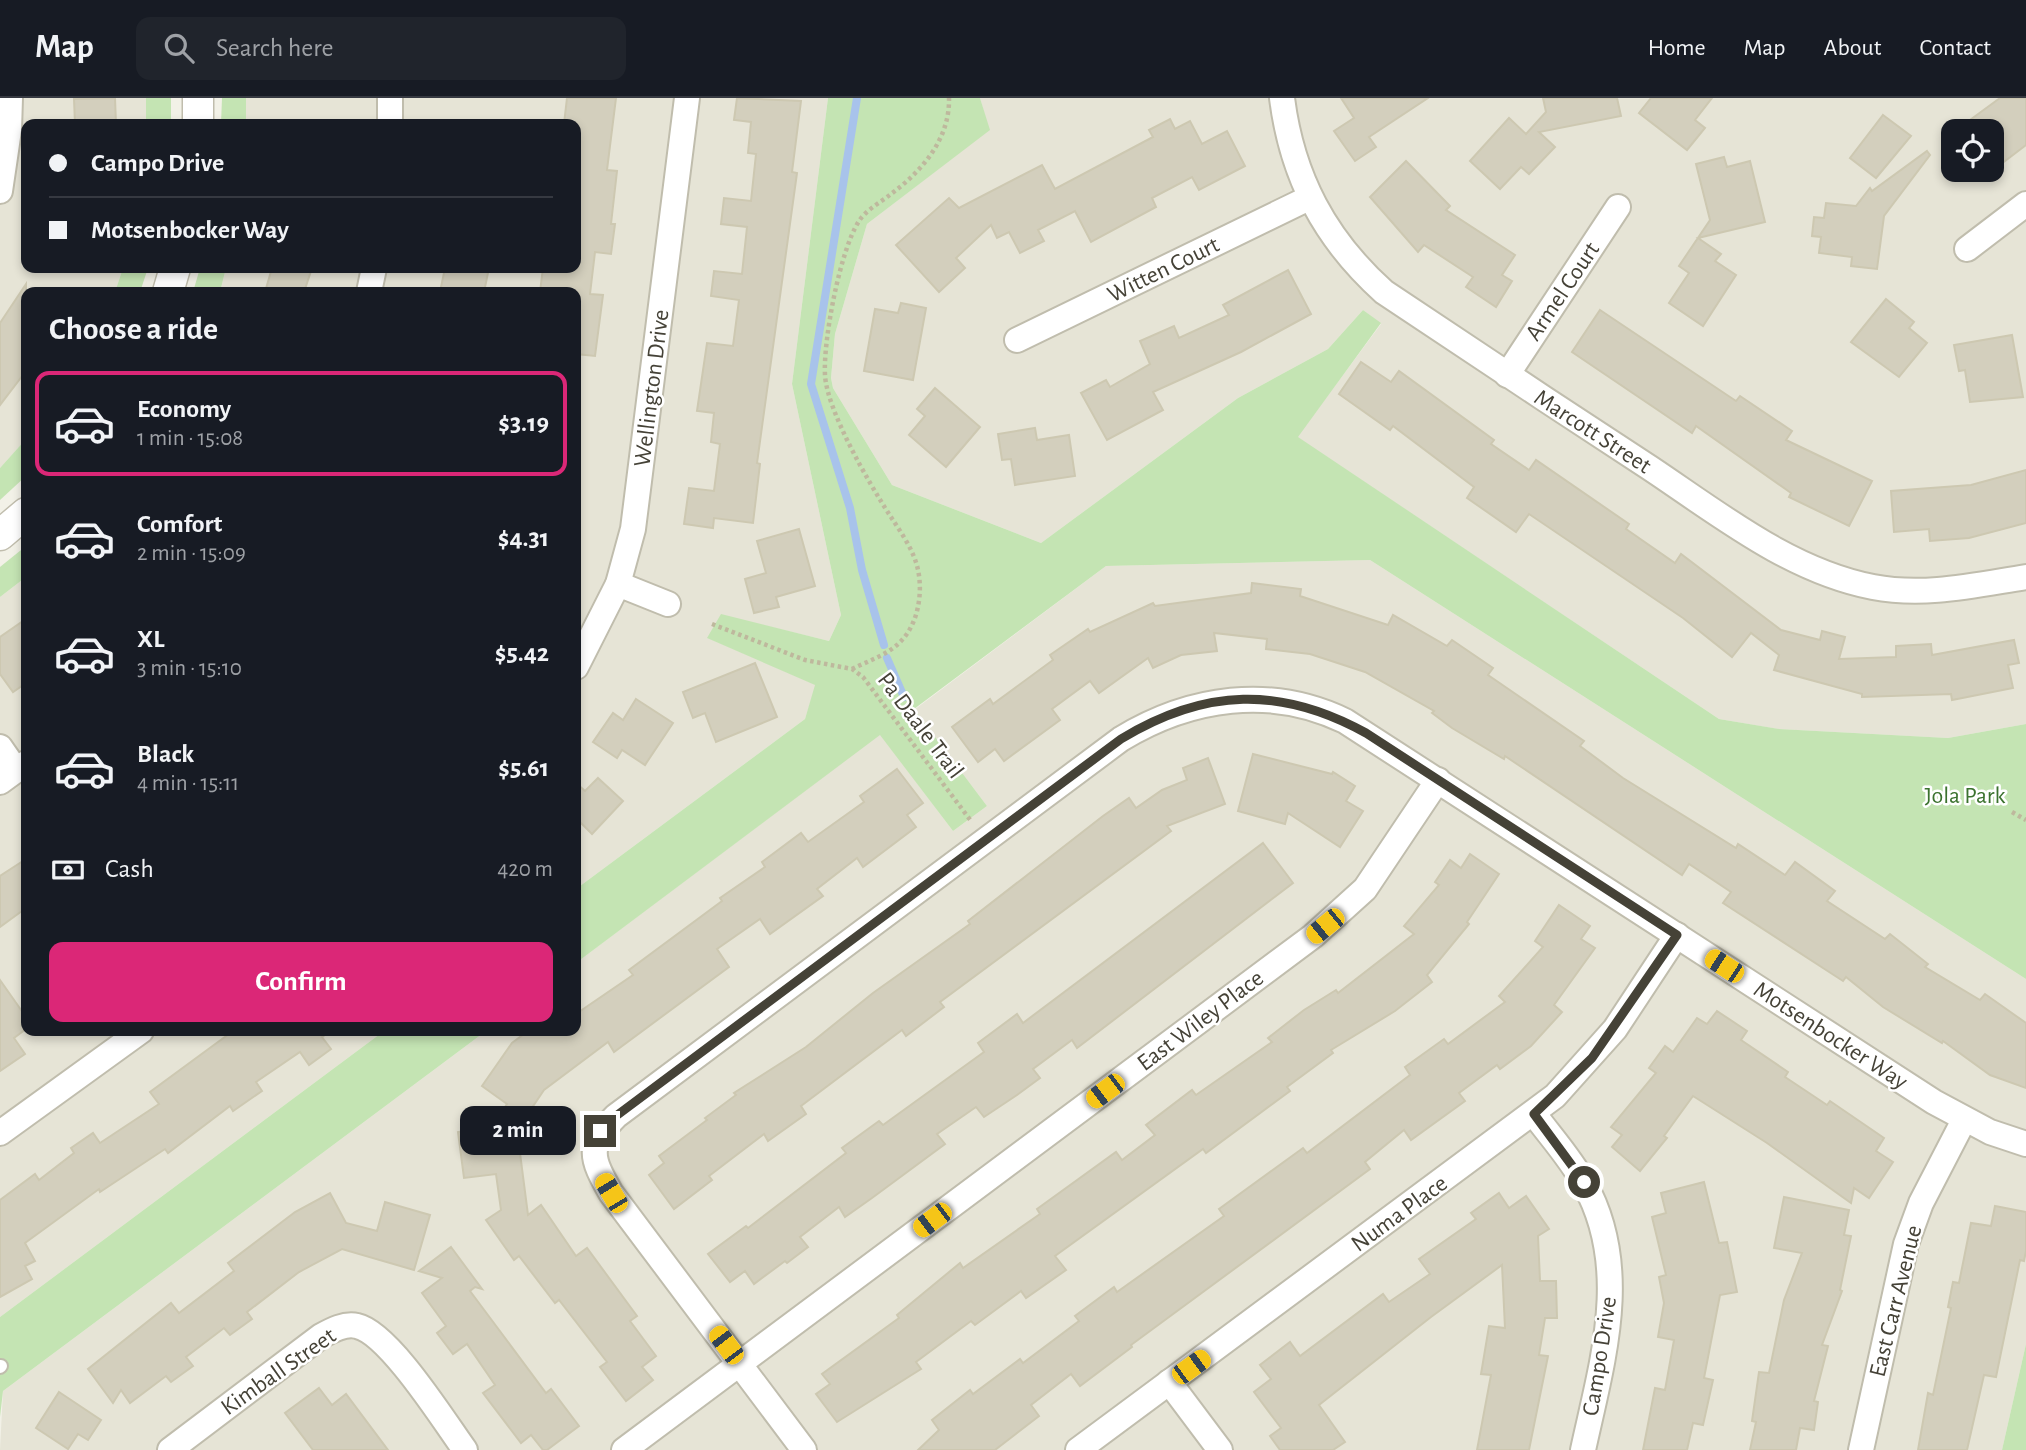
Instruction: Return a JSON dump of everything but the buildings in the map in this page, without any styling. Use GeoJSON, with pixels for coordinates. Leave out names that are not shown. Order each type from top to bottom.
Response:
{"type":"FeatureCollection","features":[{"type":"Feature","properties":{"kind":"street"},"geometry":{"type":"LineString","coordinates":[[0,191],[9,130],[10,98]]}},
{"type":"Feature","properties":{"kind":"street"},"geometry":{"type":"LineString","coordinates":[[198,98],[198,119]]}},
{"type":"Feature","properties":{"kind":"street"},"geometry":{"type":"LineString","coordinates":[[390,98],[390,119]]}},
{"type":"Feature","properties":{"kind":"street","name":"Wellington Drive"},"geometry":{"type":"LineString","coordinates":[[581,657],[618,584],[633,529],[687,98]]}},
{"type":"Feature","properties":{"kind":"street","name":"Marcott Street"},"geometry":{"type":"LineString","coordinates":[[1282,98],[1291,148],[1309,198],[1338,243],[1366,276],[1384,292],[1507,375],[1750,534],[1824,573],[1875,587],[1920,591],[2026,577]]}},
{"type":"Feature","properties":{"kind":"street","name":"Witten Court"},"geometry":{"type":"LineString","coordinates":[[1017,340],[1309,198]]}},
{"type":"Feature","properties":{"kind":"street"},"geometry":{"type":"LineString","coordinates":[[1967,249],[2026,204]]}},
{"type":"Feature","properties":{"kind":"street","name":"Armel Court"},"geometry":{"type":"LineString","coordinates":[[1507,375],[1618,207]]}},
{"type":"Feature","properties":{"kind":"street"},"geometry":{"type":"LineString","coordinates":[[0,535],[21,517]]}},
{"type":"Feature","properties":{"kind":"street"},"geometry":{"type":"LineString","coordinates":[[618,584],[668,604]]}},
{"type":"Feature","properties":{"kind":"street","name":"Motsenbocker Way"},"geometry":{"type":"LineString","coordinates":[[740,1363],[611,1193],[600,1174],[593,1147],[600,1131],[616,1116],[1121,739],[1168,714],[1235,699],[1298,703],[1324,711],[1366,733],[1964,1120],[2026,1144]]}},
{"type":"Feature","properties":{"kind":"street"},"geometry":{"type":"LineString","coordinates":[[0,747],[14,772]]}},
{"type":"Feature","properties":{"kind":"street","name":"East Wiley Place"},"geometry":{"type":"LineString","coordinates":[[624,1450],[1338,915],[1385,862],[1438,780]]}},
{"type":"Feature","properties":{"kind":"street","name":"Numa Place"},"geometry":{"type":"LineString","coordinates":[[1078,1450],[1534,1114],[1592,1058],[1677,935]]}},
{"type":"Feature","properties":{"kind":"street"},"geometry":{"type":"LineString","coordinates":[[0,1133],[134,1036]]}},
{"type":"Feature","properties":{"kind":"street","name":"Campo Drive"},"geometry":{"type":"LineString","coordinates":[[1534,1114],[1584,1182],[1599,1216],[1609,1256],[1608,1328],[1583,1450]]}},
{"type":"Feature","properties":{"kind":"street","name":"East Carr Avenue"},"geometry":{"type":"LineString","coordinates":[[1861,1450],[1906,1244],[1921,1203],[1964,1120]]}},
{"type":"Feature","properties":{"kind":"street","name":"Kimball Street"},"geometry":{"type":"LineString","coordinates":[[170,1450],[321,1336],[338,1327],[355,1325],[383,1341],[465,1450]]}},
{"type":"Feature","properties":{"kind":"street"},"geometry":{"type":"LineString","coordinates":[[740,1363],[804,1450]]}},
{"type":"Feature","properties":{"kind":"street"},"geometry":{"type":"LineString","coordinates":[[1170,1382],[1220,1450]]}},
{"type":"Feature","properties":{"kind":"path"},"geometry":{"type":"LineString","coordinates":[[852,669],[902,641],[917,610],[919,579],[913,555],[850,444],[825,387],[824,362],[833,307],[848,250],[860,220],[905,184],[931,155],[944,128],[949,98]]}},
{"type":"Feature","properties":{"kind":"path","name":"Pa Daale Trail"},"geometry":{"type":"LineString","coordinates":[[712,625],[805,660],[852,669],[863,677],[972,822]]}},
{"type":"Feature","properties":{"kind":"path"},"geometry":{"type":"LineString","coordinates":[[2012,812],[2026,820]]}},
{"type":"Feature","properties":{"kind":"shaded area"},"geometry":{"type":"Polygon","coordinates":[[[0,98],[146,98],[146,119],[21,119],[21,273],[121,273],[117,287],[21,287],[21,445],[0,468],[0,98]]]}},
{"type":"Feature","properties":{"kind":"shaded area"},"geometry":{"type":"Polygon","coordinates":[[[246,98],[828,98],[792,384],[841,615],[829,641],[721,615],[708,638],[816,685],[805,719],[581,885],[581,287],[221,287],[225,273],[581,273],[581,119],[246,119],[246,98]]]}},
{"type":"Feature","properties":{"kind":"shaded area"},"geometry":{"type":"Polygon","coordinates":[[[980,98],[2026,98],[2026,724],[1948,738],[1778,729],[1719,719],[1297,437],[1381,324],[1363,310],[1328,349],[1238,398],[1041,543],[892,485],[833,388],[831,378],[835,334],[867,224],[989,130],[980,98]]]}},
{"type":"Feature","properties":{"kind":"shaded area"},"geometry":{"type":"Polygon","coordinates":[[[1370,560],[2026,979],[2026,1344],[2002,1450],[0,1450],[3,1391],[479,1036],[581,1036],[581,959],[880,734],[953,831],[987,806],[914,710],[1106,566],[1370,560]]]}},
{"type":"Feature","properties":{"kind":"shaded area"},"geometry":{"type":"Polygon","coordinates":[[[21,581],[21,1036],[377,1036],[0,1317],[0,597],[21,581]]]}},
{"type":"Feature","properties":{"kind":"green space"},"geometry":{"type":"Polygon","coordinates":[[[146,98],[171,98],[171,119],[146,119],[146,98]]]}},
{"type":"Feature","properties":{"kind":"green space"},"geometry":{"type":"Polygon","coordinates":[[[222,98],[246,98],[246,119],[221,119],[222,98]]]}},
{"type":"Feature","properties":{"kind":"green space","name":"Jola Park"},"geometry":{"type":"Polygon","coordinates":[[[828,98],[980,98],[990,130],[867,224],[835,334],[831,378],[833,388],[892,485],[1041,543],[1238,398],[1328,349],[1363,310],[1381,323],[1298,437],[1719,719],[1779,729],[1948,738],[2026,724],[2026,979],[1370,560],[1106,566],[914,709],[987,806],[953,831],[880,735],[581,959],[581,885],[805,719],[815,685],[707,638],[721,614],[829,641],[841,615],[792,384],[828,98]]]}},
{"type":"Feature","properties":{"kind":"green space"},"geometry":{"type":"Polygon","coordinates":[[[121,273],[146,273],[142,287],[117,287],[121,273]]]}},
{"type":"Feature","properties":{"kind":"green space"},"geometry":{"type":"Polygon","coordinates":[[[199,273],[225,273],[221,287],[194,287],[199,273]]]}},
{"type":"Feature","properties":{"kind":"green space"},"geometry":{"type":"Polygon","coordinates":[[[21,445],[21,481],[0,500],[0,468],[21,445]]]}},
{"type":"Feature","properties":{"kind":"green space"},"geometry":{"type":"Polygon","coordinates":[[[21,550],[21,581],[0,597],[0,567],[21,550]]]}},
{"type":"Feature","properties":{"kind":"green space"},"geometry":{"type":"Polygon","coordinates":[[[377,1036],[479,1036],[3,1391],[0,1417],[0,1317],[377,1036]]]}},
{"type":"Feature","properties":{"kind":"green space"},"geometry":{"type":"Polygon","coordinates":[[[2026,1344],[2026,1450],[2002,1450],[2026,1344]]]}},
{"type":"Feature","properties":{"kind":"waterway"},"geometry":{"type":"LineString","coordinates":[[857,98],[811,384],[850,508],[862,570],[884,645]]}},
{"type":"Feature","properties":{"kind":"waterway"},"geometry":{"type":"LineString","coordinates":[[887,658],[904,697]]}},
{"type":"Feature","properties":{"kind":"route"},"geometry":{"type":"LineString","coordinates":[[600,1131],[616,1116],[1121,739],[1168,714],[1213,702],[1257,698],[1298,703],[1345,721],[1677,935],[1615,1029],[1592,1058],[1556,1096],[1534,1114],[1584,1182]]}}]}
